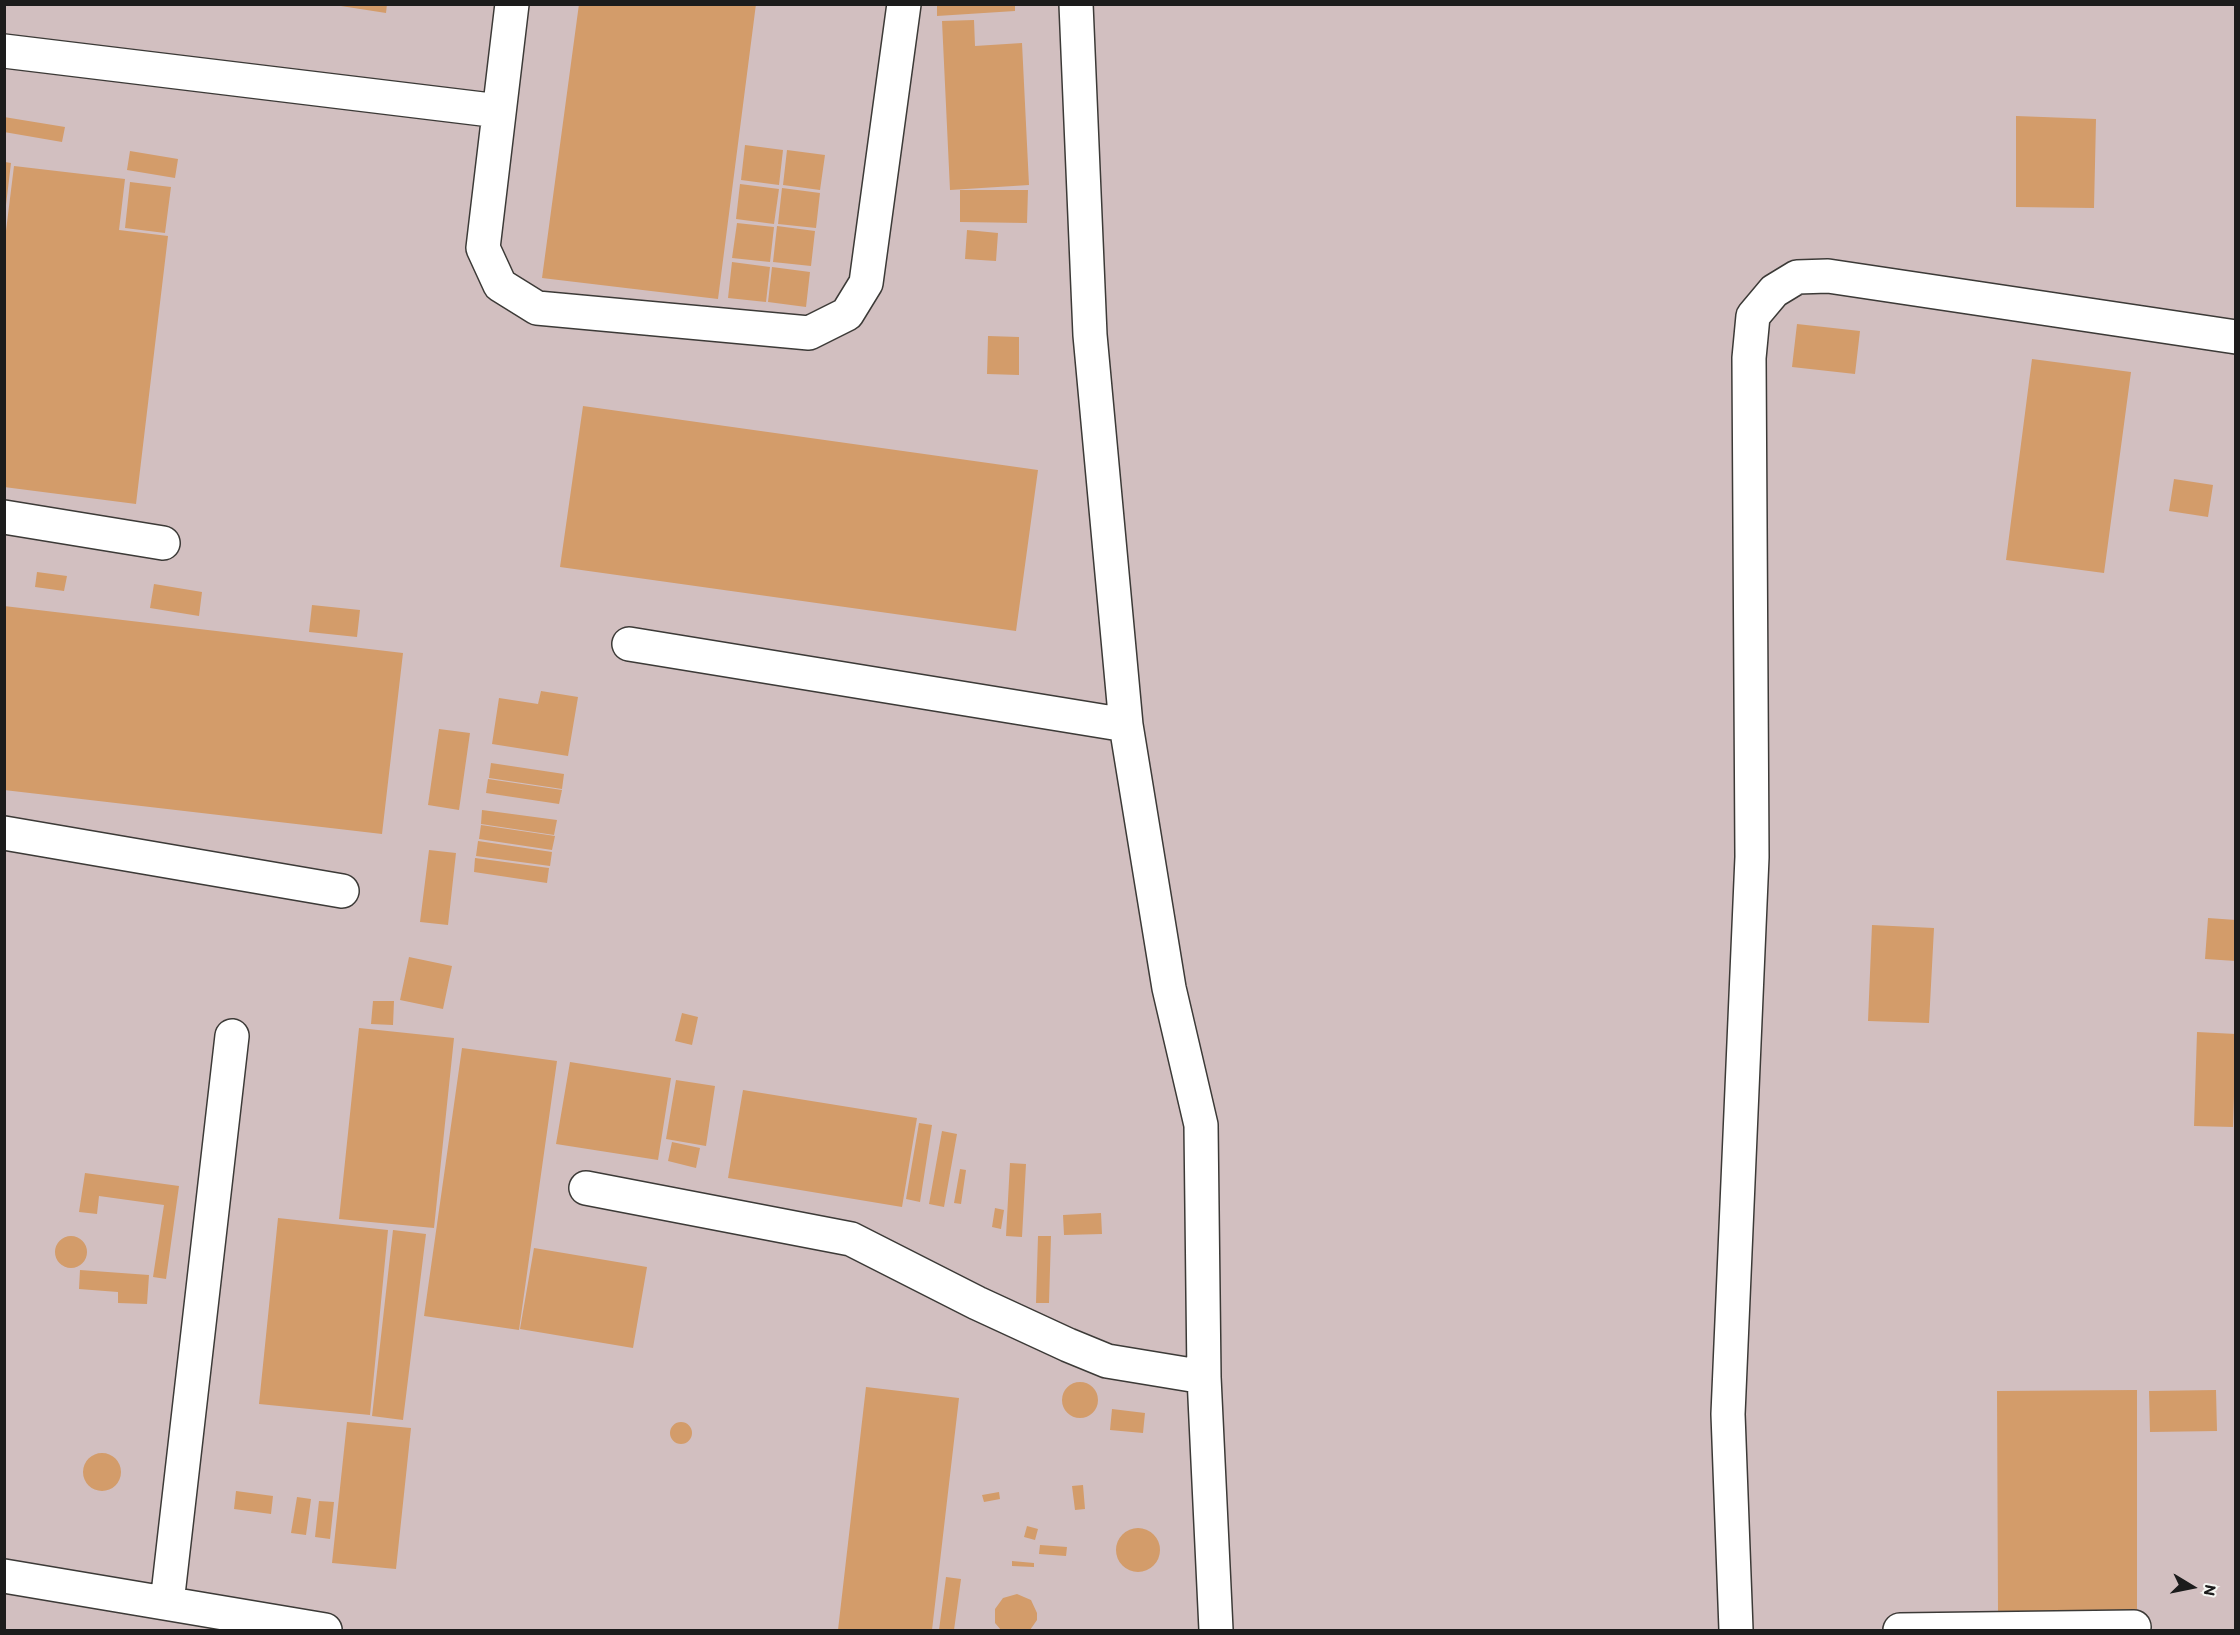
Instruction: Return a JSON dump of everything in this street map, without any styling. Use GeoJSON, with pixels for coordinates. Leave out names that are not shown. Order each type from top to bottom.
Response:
{"type":"FeatureCollection","features":[{"type":"Feature","properties":{"kind":"lane"},"geometry":{"type":"LineString","coordinates":[[512,4],[483,248],[500,285],[537,308],[809,333],[847,314],[866,284],[904,4]]}},
{"type":"Feature","properties":{"kind":"lane"},"geometry":{"type":"LineString","coordinates":[[1076,4],[1090,335],[1126,725],[1169,988],[1201,1125],[1204,1377],[1216,1630]]}},
{"type":"Feature","properties":{"kind":"lane"},"geometry":{"type":"LineString","coordinates":[[4,51],[499,111]]}},
{"type":"Feature","properties":{"kind":"lane"},"geometry":{"type":"LineString","coordinates":[[1736,1630],[1728,1414],[1752,857],[1749,358],[1753,316],[1774,291],[1797,277],[1828,276],[2235,337]]}},
{"type":"Feature","properties":{"kind":"lane"},"geometry":{"type":"LineString","coordinates":[[4,517],[163,543]]}},
{"type":"Feature","properties":{"kind":"lane"},"geometry":{"type":"LineString","coordinates":[[628,644],[1126,725]]}},
{"type":"Feature","properties":{"kind":"lane"},"geometry":{"type":"LineString","coordinates":[[4,833],[342,891]]}},
{"type":"Feature","properties":{"kind":"lane"},"geometry":{"type":"LineString","coordinates":[[167,1603],[232,1036]]}},
{"type":"Feature","properties":{"kind":"lane"},"geometry":{"type":"LineString","coordinates":[[586,1188],[850,1239],[977,1303],[1107,1361],[1204,1377]]}},
{"type":"Feature","properties":{"kind":"lane"},"geometry":{"type":"LineString","coordinates":[[4,1576],[325,1630]]}},
{"type":"Feature","properties":{"kind":"lane"},"geometry":{"type":"LineString","coordinates":[[1900,1630],[2134,1627]]}},
{"type":"Feature","properties":{"kind":"shaded area"},"geometry":{"type":"Polygon","coordinates":[[[5,5],[2235,5],[2235,1630],[5,1630],[5,5]]]}},
{"type":"Feature","properties":{"kind":"building"},"geometry":{"type":"Polygon","coordinates":[[[328,4],[387,4],[386,13],[328,4]]]}},
{"type":"Feature","properties":{"kind":"building"},"geometry":{"type":"Polygon","coordinates":[[[579,4],[756,4],[718,299],[542,278],[579,4]]]}},
{"type":"Feature","properties":{"kind":"building"},"geometry":{"type":"Polygon","coordinates":[[[937,4],[1015,4],[1015,11],[937,16],[937,4]]]}},
{"type":"Feature","properties":{"kind":"building"},"geometry":{"type":"Polygon","coordinates":[[[974,20],[975,46],[1022,43],[1029,185],[950,190],[942,21],[974,20]]]}},
{"type":"Feature","properties":{"kind":"building"},"geometry":{"type":"Polygon","coordinates":[[[2016,116],[2096,119],[2094,208],[2016,207],[2016,116]]]}},
{"type":"Feature","properties":{"kind":"building"},"geometry":{"type":"Polygon","coordinates":[[[4,117],[65,127],[62,142],[4,132],[4,117]]]}},
{"type":"Feature","properties":{"kind":"building"},"geometry":{"type":"Polygon","coordinates":[[[745,145],[783,150],[779,185],[741,180],[745,145]]]}},
{"type":"Feature","properties":{"kind":"building"},"geometry":{"type":"Polygon","coordinates":[[[787,150],[825,155],[820,190],[783,185],[787,150]]]}},
{"type":"Feature","properties":{"kind":"building"},"geometry":{"type":"Polygon","coordinates":[[[130,151],[178,159],[175,178],[127,170],[130,151]]]}},
{"type":"Feature","properties":{"kind":"building"},"geometry":{"type":"Polygon","coordinates":[[[5,162],[11,163],[6,205],[5,205],[5,162]]]}},
{"type":"Feature","properties":{"kind":"building"},"geometry":{"type":"Polygon","coordinates":[[[14,166],[125,179],[119,230],[168,236],[136,504],[4,487],[4,247],[14,166]]]}},
{"type":"Feature","properties":{"kind":"building"},"geometry":{"type":"Polygon","coordinates":[[[130,182],[171,187],[165,233],[125,228],[130,182]]]}},
{"type":"Feature","properties":{"kind":"building"},"geometry":{"type":"Polygon","coordinates":[[[740,184],[779,189],[774,224],[736,219],[740,184]]]}},
{"type":"Feature","properties":{"kind":"building"},"geometry":{"type":"Polygon","coordinates":[[[782,188],[820,193],[816,228],[778,224],[782,188]]]}},
{"type":"Feature","properties":{"kind":"building"},"geometry":{"type":"Polygon","coordinates":[[[960,190],[1028,190],[1027,223],[960,222],[960,190]]]}},
{"type":"Feature","properties":{"kind":"building"},"geometry":{"type":"Polygon","coordinates":[[[737,223],[774,227],[770,262],[732,258],[737,223]]]}},
{"type":"Feature","properties":{"kind":"building"},"geometry":{"type":"Polygon","coordinates":[[[777,226],[815,231],[811,266],[773,262],[777,226]]]}},
{"type":"Feature","properties":{"kind":"building"},"geometry":{"type":"Polygon","coordinates":[[[967,230],[998,233],[996,261],[965,259],[967,230]]]}},
{"type":"Feature","properties":{"kind":"building"},"geometry":{"type":"Polygon","coordinates":[[[732,262],[770,267],[766,302],[728,298],[732,262]]]}},
{"type":"Feature","properties":{"kind":"building"},"geometry":{"type":"Polygon","coordinates":[[[772,267],[810,272],[806,307],[768,302],[772,267]]]}},
{"type":"Feature","properties":{"kind":"building"},"geometry":{"type":"Polygon","coordinates":[[[1797,324],[1860,331],[1855,374],[1792,367],[1797,324]]]}},
{"type":"Feature","properties":{"kind":"building"},"geometry":{"type":"Polygon","coordinates":[[[988,336],[1019,337],[1019,375],[987,374],[988,336]]]}},
{"type":"Feature","properties":{"kind":"building"},"geometry":{"type":"Polygon","coordinates":[[[2032,359],[2131,372],[2104,573],[2006,560],[2032,359]]]}},
{"type":"Feature","properties":{"kind":"building"},"geometry":{"type":"Polygon","coordinates":[[[583,406],[1038,470],[1016,631],[560,567],[583,406]]]}},
{"type":"Feature","properties":{"kind":"building"},"geometry":{"type":"Polygon","coordinates":[[[2174,479],[2213,485],[2208,517],[2169,511],[2174,479]]]}},
{"type":"Feature","properties":{"kind":"building"},"geometry":{"type":"Polygon","coordinates":[[[37,572],[67,576],[64,591],[35,587],[37,572]]]}},
{"type":"Feature","properties":{"kind":"building"},"geometry":{"type":"Polygon","coordinates":[[[154,584],[202,592],[199,616],[150,608],[154,584]]]}},
{"type":"Feature","properties":{"kind":"building"},"geometry":{"type":"Polygon","coordinates":[[[312,605],[360,610],[357,637],[309,632],[312,605]]]}},
{"type":"Feature","properties":{"kind":"building"},"geometry":{"type":"Polygon","coordinates":[[[4,606],[403,653],[382,834],[4,790],[4,606]]]}},
{"type":"Feature","properties":{"kind":"building"},"geometry":{"type":"Polygon","coordinates":[[[541,691],[578,697],[568,756],[492,744],[499,698],[538,704],[541,691]]]}},
{"type":"Feature","properties":{"kind":"building"},"geometry":{"type":"Polygon","coordinates":[[[439,729],[470,733],[459,810],[428,805],[439,729]]]}},
{"type":"Feature","properties":{"kind":"building"},"geometry":{"type":"Polygon","coordinates":[[[491,763],[564,774],[562,789],[489,778],[491,763]]]}},
{"type":"Feature","properties":{"kind":"building"},"geometry":{"type":"Polygon","coordinates":[[[488,779],[562,790],[559,804],[486,793],[488,779]]]}},
{"type":"Feature","properties":{"kind":"building"},"geometry":{"type":"Polygon","coordinates":[[[482,810],[557,820],[554,835],[481,824],[482,810]]]}},
{"type":"Feature","properties":{"kind":"building"},"geometry":{"type":"Polygon","coordinates":[[[481,825],[555,836],[552,850],[479,839],[481,825]]]}},
{"type":"Feature","properties":{"kind":"building"},"geometry":{"type":"Polygon","coordinates":[[[478,841],[552,852],[550,866],[476,856],[478,841]]]}},
{"type":"Feature","properties":{"kind":"building"},"geometry":{"type":"Polygon","coordinates":[[[429,850],[456,853],[448,925],[420,922],[429,850]]]}},
{"type":"Feature","properties":{"kind":"building"},"geometry":{"type":"Polygon","coordinates":[[[475,858],[549,868],[547,883],[474,872],[475,858]]]}},
{"type":"Feature","properties":{"kind":"building"},"geometry":{"type":"Polygon","coordinates":[[[2208,918],[2236,920],[2236,961],[2205,959],[2208,918]]]}},
{"type":"Feature","properties":{"kind":"building"},"geometry":{"type":"Polygon","coordinates":[[[1872,925],[1934,928],[1929,1023],[1868,1021],[1872,925]]]}},
{"type":"Feature","properties":{"kind":"building"},"geometry":{"type":"Polygon","coordinates":[[[409,957],[452,966],[443,1009],[400,1000],[409,957]]]}},
{"type":"Feature","properties":{"kind":"building"},"geometry":{"type":"Polygon","coordinates":[[[373,1001],[394,1001],[393,1025],[371,1024],[373,1001]]]}},
{"type":"Feature","properties":{"kind":"building"},"geometry":{"type":"Polygon","coordinates":[[[682,1013],[698,1017],[692,1045],[675,1041],[682,1013]]]}},
{"type":"Feature","properties":{"kind":"building"},"geometry":{"type":"Polygon","coordinates":[[[359,1028],[454,1038],[434,1228],[339,1219],[359,1028]]]}},
{"type":"Feature","properties":{"kind":"building"},"geometry":{"type":"Polygon","coordinates":[[[2197,1032],[2236,1034],[2233,1127],[2194,1126],[2197,1032]]]}},
{"type":"Feature","properties":{"kind":"building"},"geometry":{"type":"Polygon","coordinates":[[[462,1048],[557,1061],[519,1330],[424,1316],[462,1048]]]}},
{"type":"Feature","properties":{"kind":"building"},"geometry":{"type":"Polygon","coordinates":[[[570,1062],[671,1078],[658,1160],[556,1144],[570,1062]]]}},
{"type":"Feature","properties":{"kind":"building"},"geometry":{"type":"Polygon","coordinates":[[[676,1080],[715,1086],[706,1146],[666,1139],[676,1080]]]}},
{"type":"Feature","properties":{"kind":"building"},"geometry":{"type":"Polygon","coordinates":[[[743,1090],[917,1118],[902,1207],[728,1178],[743,1090]]]}},
{"type":"Feature","properties":{"kind":"building"},"geometry":{"type":"Polygon","coordinates":[[[919,1123],[932,1125],[920,1202],[906,1199],[919,1123]]]}},
{"type":"Feature","properties":{"kind":"building"},"geometry":{"type":"Polygon","coordinates":[[[942,1131],[957,1134],[944,1207],[929,1204],[942,1131]]]}},
{"type":"Feature","properties":{"kind":"building"},"geometry":{"type":"Polygon","coordinates":[[[672,1142],[700,1148],[696,1168],[668,1161],[672,1142]]]}},
{"type":"Feature","properties":{"kind":"building"},"geometry":{"type":"Polygon","coordinates":[[[1010,1163],[1026,1164],[1022,1237],[1006,1236],[1010,1163]]]}},
{"type":"Feature","properties":{"kind":"building"},"geometry":{"type":"Polygon","coordinates":[[[960,1169],[966,1170],[961,1204],[954,1203],[960,1169]]]}},
{"type":"Feature","properties":{"kind":"building"},"geometry":{"type":"Polygon","coordinates":[[[85,1173],[179,1186],[166,1279],[153,1277],[164,1205],[99,1196],[97,1214],[79,1212],[85,1173]]]}},
{"type":"Feature","properties":{"kind":"building"},"geometry":{"type":"Polygon","coordinates":[[[995,1208],[1004,1210],[1001,1229],[992,1227],[995,1208]]]}},
{"type":"Feature","properties":{"kind":"building"},"geometry":{"type":"Polygon","coordinates":[[[1101,1213],[1102,1234],[1064,1235],[1063,1215],[1101,1213]]]}},
{"type":"Feature","properties":{"kind":"building"},"geometry":{"type":"Polygon","coordinates":[[[278,1218],[388,1230],[370,1415],[259,1404],[278,1218]]]}},
{"type":"Feature","properties":{"kind":"building"},"geometry":{"type":"Polygon","coordinates":[[[393,1230],[426,1234],[403,1420],[372,1416],[393,1230]]]}},
{"type":"Feature","properties":{"kind":"building"},"geometry":{"type":"Polygon","coordinates":[[[71,1236],[82,1241],[87,1252],[82,1263],[71,1268],[60,1263],[55,1252],[60,1241],[71,1236]]]}},
{"type":"Feature","properties":{"kind":"building"},"geometry":{"type":"Polygon","coordinates":[[[1038,1236],[1051,1236],[1049,1303],[1036,1303],[1038,1236]]]}},
{"type":"Feature","properties":{"kind":"building"},"geometry":{"type":"Polygon","coordinates":[[[534,1248],[647,1267],[633,1348],[520,1329],[534,1248]]]}},
{"type":"Feature","properties":{"kind":"building"},"geometry":{"type":"Polygon","coordinates":[[[80,1270],[149,1275],[147,1304],[118,1303],[118,1292],[79,1289],[80,1270]]]}},
{"type":"Feature","properties":{"kind":"building"},"geometry":{"type":"Polygon","coordinates":[[[1080,1382],[1093,1387],[1098,1400],[1093,1413],[1080,1418],[1067,1413],[1062,1400],[1067,1387],[1080,1382]]]}},
{"type":"Feature","properties":{"kind":"building"},"geometry":{"type":"Polygon","coordinates":[[[866,1387],[959,1398],[932,1630],[838,1630],[866,1387]]]}},
{"type":"Feature","properties":{"kind":"building"},"geometry":{"type":"Polygon","coordinates":[[[2137,1390],[2137,1611],[1998,1611],[1997,1391],[2137,1390]]]}},
{"type":"Feature","properties":{"kind":"building"},"geometry":{"type":"Polygon","coordinates":[[[2216,1390],[2217,1431],[2150,1432],[2149,1391],[2216,1390]]]}},
{"type":"Feature","properties":{"kind":"building"},"geometry":{"type":"Polygon","coordinates":[[[1112,1409],[1145,1413],[1143,1433],[1110,1430],[1112,1409]]]}},
{"type":"Feature","properties":{"kind":"building"},"geometry":{"type":"Polygon","coordinates":[[[347,1422],[411,1428],[396,1569],[332,1563],[347,1422]]]}},
{"type":"Feature","properties":{"kind":"building"},"geometry":{"type":"Polygon","coordinates":[[[681,1422],[689,1425],[692,1433],[689,1441],[681,1444],[673,1441],[670,1433],[673,1425],[681,1422]]]}},
{"type":"Feature","properties":{"kind":"building"},"geometry":{"type":"Polygon","coordinates":[[[102,1453],[115,1459],[121,1472],[115,1485],[102,1491],[89,1485],[83,1472],[89,1459],[102,1453]]]}},
{"type":"Feature","properties":{"kind":"building"},"geometry":{"type":"Polygon","coordinates":[[[1083,1485],[1085,1509],[1075,1510],[1072,1486],[1083,1485]]]}},
{"type":"Feature","properties":{"kind":"building"},"geometry":{"type":"Polygon","coordinates":[[[236,1491],[273,1496],[271,1514],[234,1509],[236,1491]]]}},
{"type":"Feature","properties":{"kind":"building"},"geometry":{"type":"Polygon","coordinates":[[[999,1492],[1000,1499],[984,1502],[982,1495],[999,1492]]]}},
{"type":"Feature","properties":{"kind":"building"},"geometry":{"type":"Polygon","coordinates":[[[297,1497],[311,1499],[306,1535],[291,1533],[297,1497]]]}},
{"type":"Feature","properties":{"kind":"building"},"geometry":{"type":"Polygon","coordinates":[[[319,1501],[334,1502],[330,1539],[315,1537],[319,1501]]]}},
{"type":"Feature","properties":{"kind":"building"},"geometry":{"type":"Polygon","coordinates":[[[1027,1526],[1038,1529],[1035,1540],[1024,1537],[1027,1526]]]}},
{"type":"Feature","properties":{"kind":"building"},"geometry":{"type":"Polygon","coordinates":[[[1138,1528],[1153,1535],[1160,1550],[1153,1565],[1138,1572],[1123,1565],[1116,1550],[1123,1535],[1138,1528]]]}},
{"type":"Feature","properties":{"kind":"building"},"geometry":{"type":"Polygon","coordinates":[[[1040,1545],[1067,1547],[1066,1556],[1039,1554],[1040,1545]]]}},
{"type":"Feature","properties":{"kind":"building"},"geometry":{"type":"Polygon","coordinates":[[[1012,1561],[1034,1563],[1034,1567],[1012,1566],[1012,1561]]]}},
{"type":"Feature","properties":{"kind":"building"},"geometry":{"type":"Polygon","coordinates":[[[946,1577],[961,1579],[954,1630],[939,1630],[946,1577]]]}},
{"type":"Feature","properties":{"kind":"building"},"geometry":{"type":"Polygon","coordinates":[[[1017,1594],[1031,1600],[1037,1613],[1037,1620],[1030,1630],[1001,1630],[995,1623],[995,1609],[1003,1598],[1017,1594]]]}}]}
